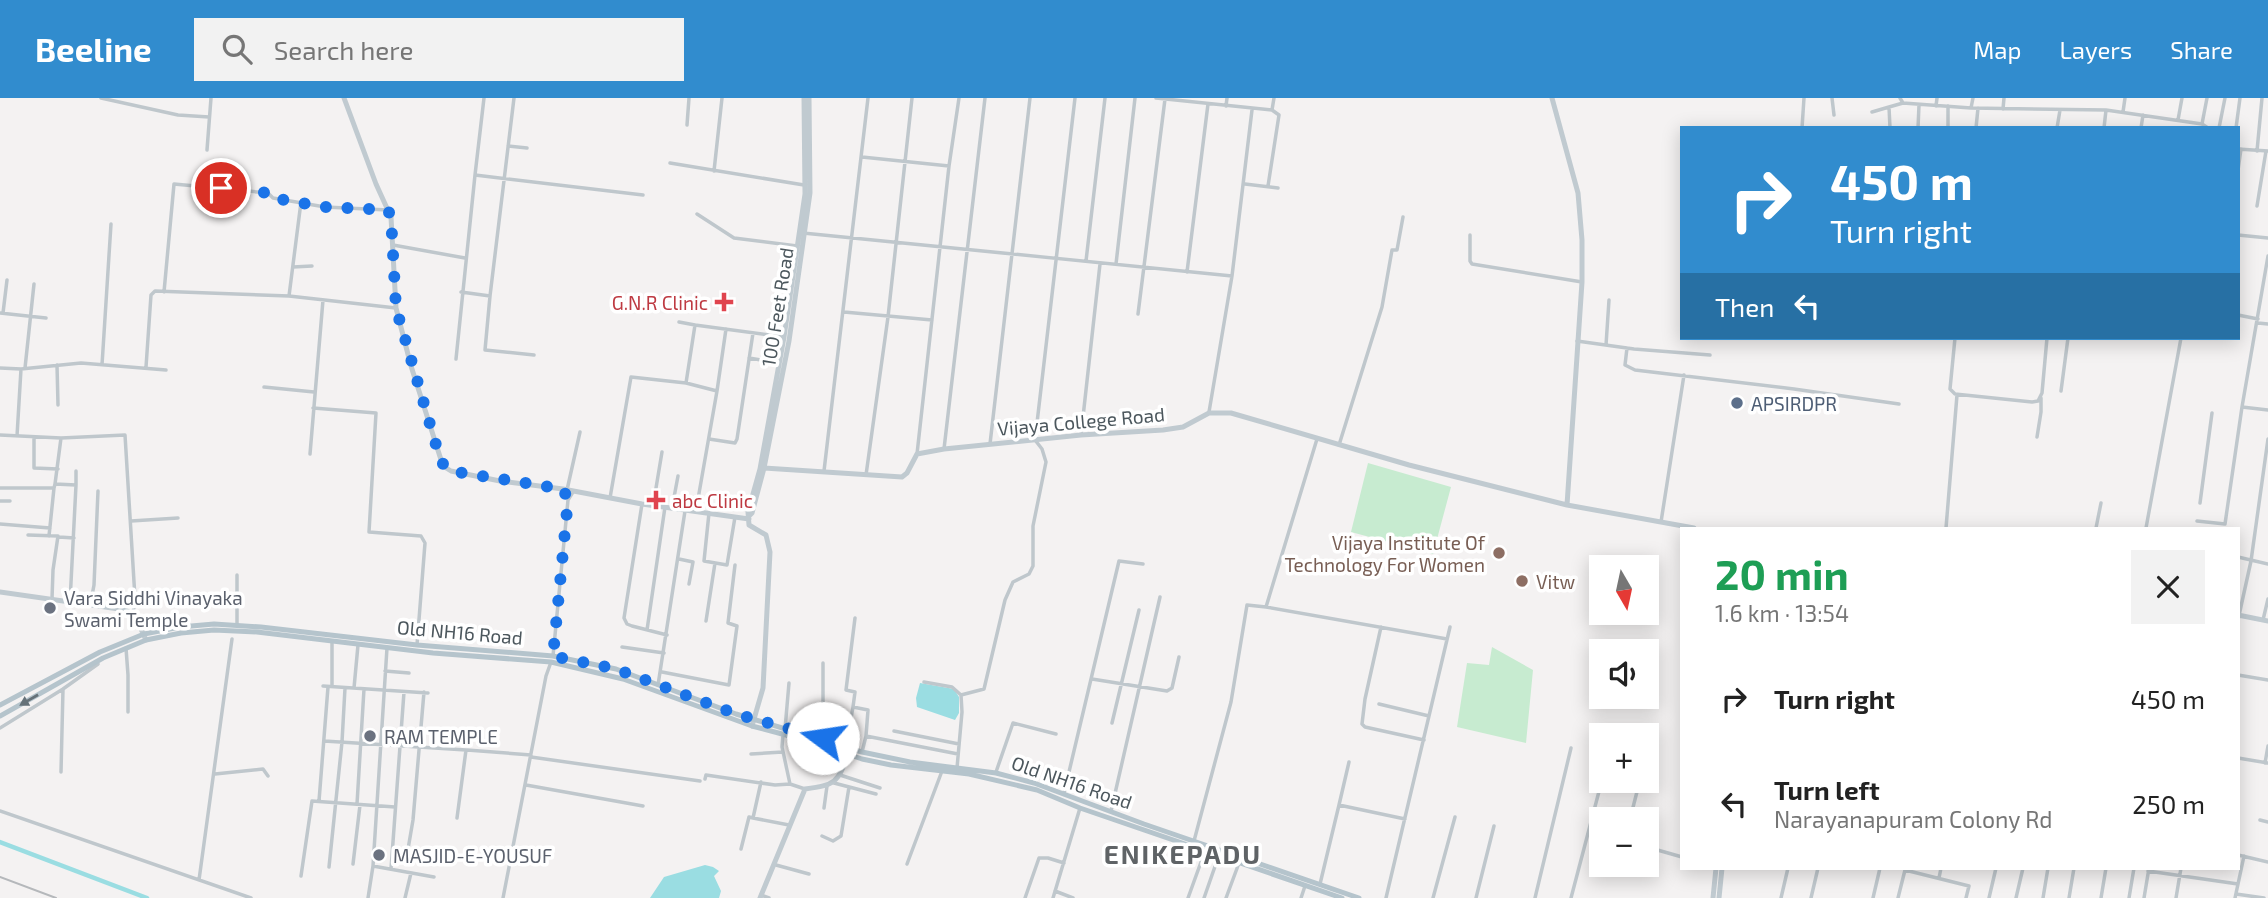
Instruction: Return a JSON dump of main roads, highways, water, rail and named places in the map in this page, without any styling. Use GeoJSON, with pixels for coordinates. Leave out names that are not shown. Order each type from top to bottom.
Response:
{"type":"FeatureCollection","features":[{"type":"Feature","properties":{"kind":"main road","name":"Old NH16 Road"},"geometry":{"type":"LineString","coordinates":[[0,705],[88,658],[145,637],[180,627],[237,625],[552,659],[616,669],[753,723]]}},
{"type":"Feature","properties":{"kind":"main road","name":"Old NH16 Road"},"geometry":{"type":"LineString","coordinates":[[0,716],[145,637],[181,633],[257,632],[387,648],[552,659],[623,679],[848,754],[891,765],[1011,782],[1342,898]]}},
{"type":"Feature","properties":{"kind":"main road","name":"Old NH16 Road"},"geometry":{"type":"LineString","coordinates":[[784,732],[823,738],[862,751],[910,762],[996,773],[1034,783],[1359,898]]}},
{"type":"Feature","properties":{"kind":"water"},"geometry":{"type":"Polygon","coordinates":[[[920,683],[954,689],[959,697],[959,713],[955,720],[917,707],[916,698],[920,683]]]}},
{"type":"Feature","properties":{"kind":"water"},"geometry":{"type":"Polygon","coordinates":[[[705,865],[719,871],[714,876],[721,891],[719,898],[650,898],[664,877],[705,865]]]}},
{"type":"Feature","properties":{"kind":"waterway"},"geometry":{"type":"LineString","coordinates":[[0,842],[147,898]]}},
{"type":"Feature","properties":{"kind":"railway"},"geometry":{"type":"LineString","coordinates":[[0,877],[56,898]]}},
{"type":"Feature","properties":{"kind":"place","name":"G.N.R Clinic"},"geometry":{"type":"Point","coordinates":[724,302]}},
{"type":"Feature","properties":{"kind":"place","name":"APSIRDPR"},"geometry":{"type":"Point","coordinates":[1737,403]}},
{"type":"Feature","properties":{"kind":"place","name":"abc Clinic"},"geometry":{"type":"Point","coordinates":[656,500]}},
{"type":"Feature","properties":{"kind":"place","name":"Vijaya Institute Of Technology For Women"},"geometry":{"type":"Point","coordinates":[1499,553]}},
{"type":"Feature","properties":{"kind":"place","name":"Vitw"},"geometry":{"type":"Point","coordinates":[1522,581]}},
{"type":"Feature","properties":{"kind":"place","name":"Vara Siddhi Vinayaka Swami Temple"},"geometry":{"type":"Point","coordinates":[50,608]}},
{"type":"Feature","properties":{"kind":"place","name":"RAM TEMPLE"},"geometry":{"type":"Point","coordinates":[370,736]}},
{"type":"Feature","properties":{"kind":"place","name":"MASJID-E-YOUSUF"},"geometry":{"type":"Point","coordinates":[379,855]}},
{"type":"Feature","properties":{"kind":"district","name":"ENIKEPADU"},"geometry":{"type":"Point","coordinates":[1183,853]}}]}
